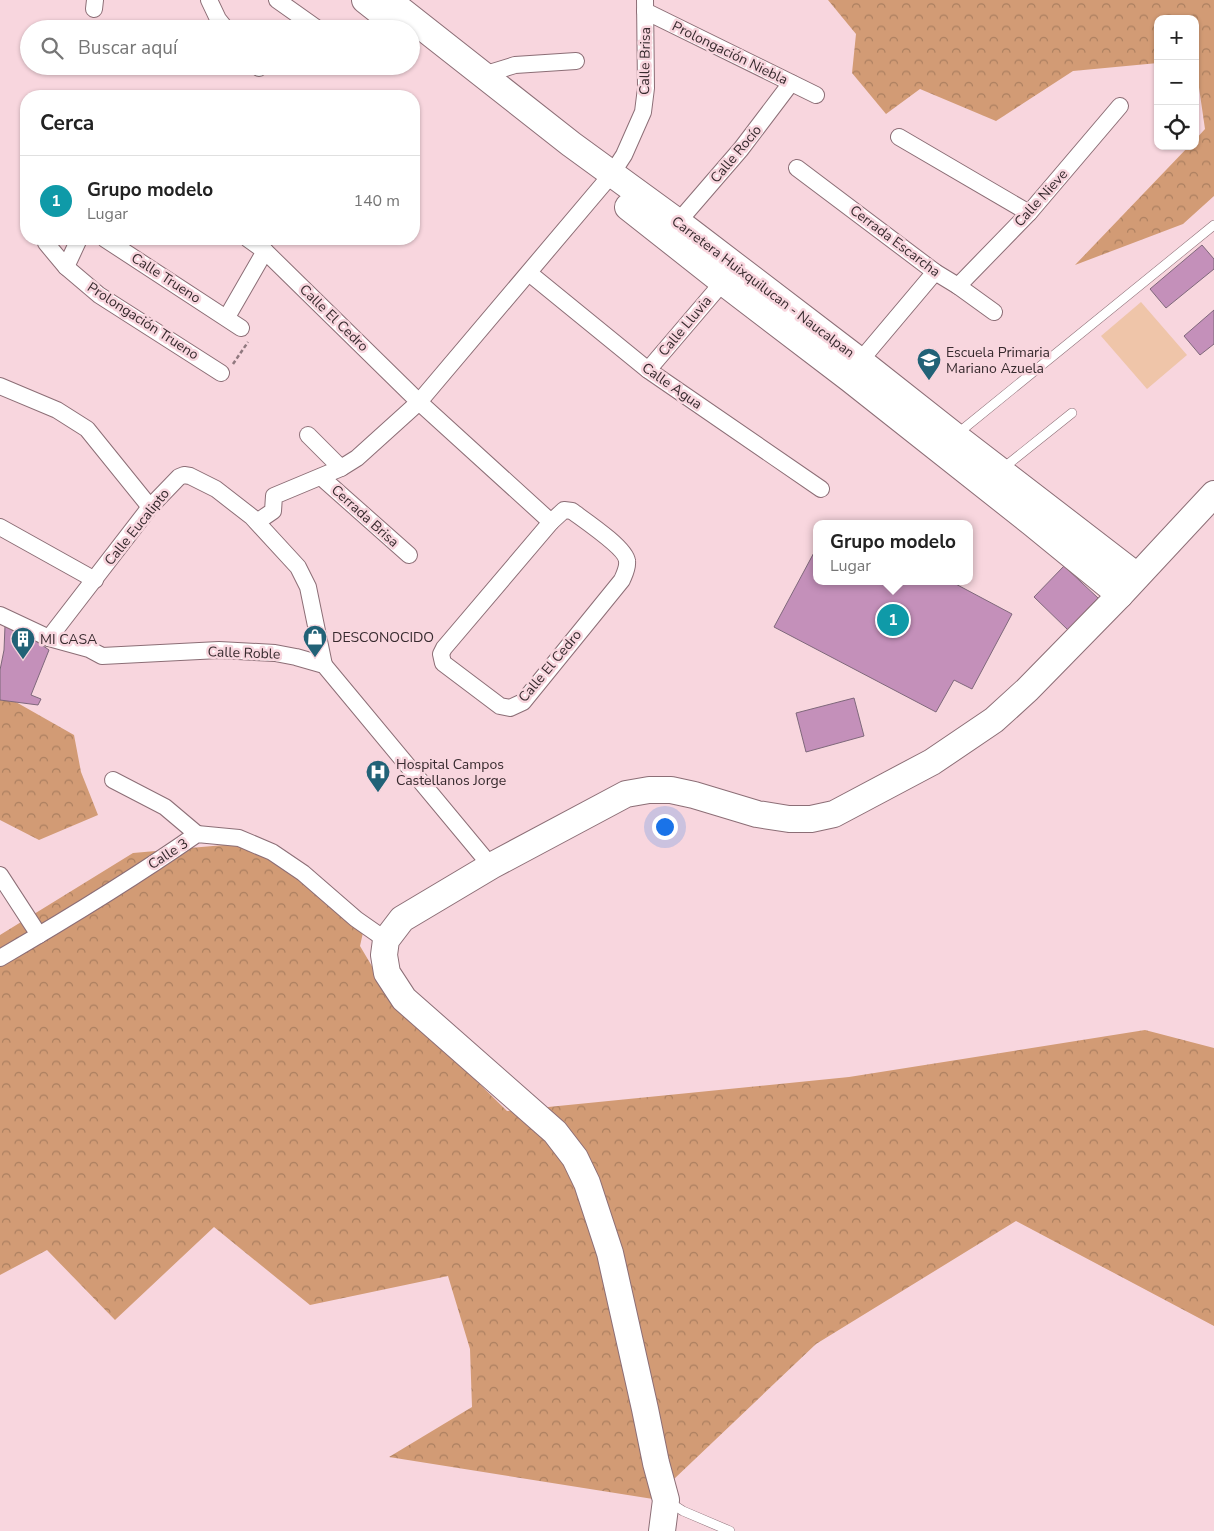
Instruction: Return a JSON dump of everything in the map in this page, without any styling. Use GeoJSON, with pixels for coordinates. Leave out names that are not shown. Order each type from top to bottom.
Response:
{"type":"FeatureCollection","features":[{"type":"Feature","properties":{"kind":"main road"},"geometry":{"type":"LineString","coordinates":[[365,0],[391,20]]}},
{"type":"Feature","properties":{"kind":"main road","name":"Carretera Huixquilucan - Naucalpan"},"geometry":{"type":"LineString","coordinates":[[388,0],[413,20]]}},
{"type":"Feature","properties":{"kind":"main road","name":"Carretera Huixquilucan - Naucalpan"},"geometry":{"type":"LineString","coordinates":[[420,25],[483,75],[607,180],[723,282],[955,436],[1137,576]]}},
{"type":"Feature","properties":{"kind":"main road","name":"Carretera Huixquilucan - Naucalpan"},"geometry":{"type":"LineString","coordinates":[[420,43],[607,180],[678,222],[855,370],[1032,523],[1120,595]]}},
{"type":"Feature","properties":{"kind":"main road"},"geometry":{"type":"LineString","coordinates":[[662,1531],[666,1500],[656,1463],[646,1409],[610,1253],[587,1183],[575,1158],[555,1132],[404,998],[387,973],[384,955],[386,940],[402,918],[491,866],[626,794],[649,790],[671,790],[757,814],[789,819],[811,819],[834,814],[932,762],[994,720],[1027,690],[1120,595],[1214,494]]}},
{"type":"Feature","properties":{"kind":"street"},"geometry":{"type":"LineString","coordinates":[[209,0],[219,20]]}},
{"type":"Feature","properties":{"kind":"street"},"geometry":{"type":"LineString","coordinates":[[277,0],[305,20]]}},
{"type":"Feature","properties":{"kind":"street","name":"Prolongación Niebla"},"geometry":{"type":"LineString","coordinates":[[645,6],[791,84],[816,94]]}},
{"type":"Feature","properties":{"kind":"street","name":"Calle Brisa"},"geometry":{"type":"LineString","coordinates":[[257,522],[273,511],[274,496],[341,468],[357,458],[419,402],[607,180],[624,155],[643,112],[646,88],[645,6]]}},
{"type":"Feature","properties":{"kind":"street"},"geometry":{"type":"LineString","coordinates":[[483,75],[515,65],[576,61]]}},
{"type":"Feature","properties":{"kind":"street","name":"Calle Rocío"},"geometry":{"type":"LineString","coordinates":[[678,222],[741,149],[791,84]]}},
{"type":"Feature","properties":{"kind":"street","name":"Calle Nieve"},"geometry":{"type":"LineString","coordinates":[[958,286],[1029,213],[1120,106]]}},
{"type":"Feature","properties":{"kind":"street"},"geometry":{"type":"LineString","coordinates":[[899,137],[1029,213]]}},
{"type":"Feature","properties":{"kind":"street","name":"Cerrada Escarcha"},"geometry":{"type":"LineString","coordinates":[[798,168],[935,272],[994,312]]}},
{"type":"Feature","properties":{"kind":"street","name":"Prolongación Trueno"},"geometry":{"type":"LineString","coordinates":[[48,245],[66,267],[99,295],[221,373]]}},
{"type":"Feature","properties":{"kind":"street"},"geometry":{"type":"LineString","coordinates":[[66,267],[76,245]]}},
{"type":"Feature","properties":{"kind":"street","name":"Calle Trueno"},"geometry":{"type":"LineString","coordinates":[[114,245],[227,317],[241,328]]}},
{"type":"Feature","properties":{"kind":"street","name":"Calle El Cedro"},"geometry":{"type":"LineString","coordinates":[[257,245],[265,250],[419,402],[551,522]]}},
{"type":"Feature","properties":{"kind":"street"},"geometry":{"type":"LineString","coordinates":[[227,317],[265,250]]}},
{"type":"Feature","properties":{"kind":"street"},"geometry":{"type":"LineString","coordinates":[[855,370],[935,272]]}},
{"type":"Feature","properties":{"kind":"street","name":"Calle Agua"},"geometry":{"type":"LineString","coordinates":[[529,273],[648,370],[821,488]]}},
{"type":"Feature","properties":{"kind":"street","name":"Calle Lluvia"},"geometry":{"type":"LineString","coordinates":[[648,370],[723,282]]}},
{"type":"Feature","properties":{"kind":"street"},"geometry":{"type":"LineString","coordinates":[[0,386],[56,410],[87,429],[150,507]]}},
{"type":"Feature","properties":{"kind":"street"},"geometry":{"type":"LineString","coordinates":[[308,435],[341,468]]}},
{"type":"Feature","properties":{"kind":"street","name":"Calle Eucalipto"},"geometry":{"type":"LineString","coordinates":[[49,638],[150,507],[179,477],[184,475],[216,489],[257,522],[298,567],[308,587],[324,665]]}},
{"type":"Feature","properties":{"kind":"street","name":"Cerrada Brisa"},"geometry":{"type":"LineString","coordinates":[[321,477],[409,555]]}},
{"type":"Feature","properties":{"kind":"street","name":"Calle El Cedro"},"geometry":{"type":"LineString","coordinates":[[564,510],[572,511],[613,542],[623,552],[627,561],[626,571],[622,580],[523,702],[510,708],[500,706],[443,663],[441,654],[444,648],[551,522],[564,510]]}},
{"type":"Feature","properties":{"kind":"street"},"geometry":{"type":"LineString","coordinates":[[0,527],[95,580]]}},
{"type":"Feature","properties":{"kind":"street","name":"Calle Roble"},"geometry":{"type":"LineString","coordinates":[[0,615],[49,638],[89,649],[102,656],[220,650],[296,656],[324,665]]}},
{"type":"Feature","properties":{"kind":"street"},"geometry":{"type":"LineString","coordinates":[[324,665],[491,866]]}},
{"type":"Feature","properties":{"kind":"street"},"geometry":{"type":"LineString","coordinates":[[113,780],[165,806],[197,834]]}},
{"type":"Feature","properties":{"kind":"street","name":"Calle 3"},"geometry":{"type":"LineString","coordinates":[[0,958],[39,936],[197,834],[239,838],[272,852],[302,873],[356,919],[386,940]]}},
{"type":"Feature","properties":{"kind":"street"},"geometry":{"type":"LineString","coordinates":[[0,875],[39,936]]}},
{"type":"Feature","properties":{"kind":"lane"},"geometry":{"type":"LineString","coordinates":[[955,436],[1214,225]]}},
{"type":"Feature","properties":{"kind":"lane"},"geometry":{"type":"LineString","coordinates":[[1000,471],[1072,413]]}},
{"type":"Feature","properties":{"kind":"lane"},"geometry":{"type":"LineString","coordinates":[[666,1500],[683,1511],[730,1531]]}},
{"type":"Feature","properties":{"kind":"path"},"geometry":{"type":"LineString","coordinates":[[221,373],[229,372],[251,338],[241,328]]}},
{"type":"Feature","properties":{"kind":"green space"},"geometry":{"type":"Polygon","coordinates":[[[828,0],[1214,0],[1214,196],[1183,224],[1075,265],[1185,150],[1199,150],[1199,136],[1205,129],[1199,88],[1199,15],[1154,15],[1154,63],[1073,71],[996,121],[920,89],[886,114],[852,73],[856,34],[828,0]]]}},
{"type":"Feature","properties":{"kind":"green space"},"geometry":{"type":"Polygon","coordinates":[[[0,693],[74,735],[81,772],[98,815],[39,840],[0,820],[0,693]]]}},
{"type":"Feature","properties":{"kind":"green space"},"geometry":{"type":"Polygon","coordinates":[[[247,843],[366,919],[360,946],[389,995],[507,1111],[849,1077],[1145,1030],[1214,1048],[1214,1326],[1016,1221],[816,1344],[653,1499],[389,1457],[472,1407],[470,1349],[448,1276],[310,1305],[214,1227],[115,1320],[47,1250],[0,1275],[0,935],[133,853],[247,843]]]}},
{"type":"Feature","properties":{"kind":"shaded area"},"geometry":{"type":"Polygon","coordinates":[[[1141,302],[1187,355],[1147,389],[1101,336],[1141,302]]]}},
{"type":"Feature","properties":{"kind":"building"},"geometry":{"type":"Polygon","coordinates":[[[1202,245],[1214,259],[1214,269],[1166,308],[1150,289],[1202,245]]]}},
{"type":"Feature","properties":{"kind":"building"},"geometry":{"type":"Polygon","coordinates":[[[1214,310],[1214,344],[1200,355],[1184,336],[1214,310]]]}},
{"type":"Feature","properties":{"kind":"building"},"geometry":{"type":"Polygon","coordinates":[[[813,554],[813,585],[958,585],[1012,614],[972,689],[954,680],[936,712],[774,627],[813,554]]]}},
{"type":"Feature","properties":{"kind":"building"},"geometry":{"type":"Polygon","coordinates":[[[1064,566],[1098,598],[1068,630],[1034,597],[1064,566]]]}},
{"type":"Feature","properties":{"kind":"building","name":"MI CASA"},"geometry":{"type":"Polygon","coordinates":[[[5,626],[29,636],[49,650],[31,695],[41,699],[38,705],[0,700],[0,670],[4,650],[5,626]]]}},
{"type":"Feature","properties":{"kind":"building"},"geometry":{"type":"Polygon","coordinates":[[[854,698],[864,736],[806,752],[796,713],[854,698]]]}},
{"type":"Feature","properties":{"kind":"place","name":"Escuela Primaria Mariano Azuela"},"geometry":{"type":"Point","coordinates":[929,381]}},
{"type":"Feature","properties":{"kind":"place","name":"Grupo modelo"},"geometry":{"type":"Point","coordinates":[893,620]}},
{"type":"Feature","properties":{"kind":"place","name":"DESCONOCIDO"},"geometry":{"type":"Point","coordinates":[315,658]}},
{"type":"Feature","properties":{"kind":"place","name":"MI CASA"},"geometry":{"type":"Point","coordinates":[23,660]}},
{"type":"Feature","properties":{"kind":"place","name":"Hospital Campos Castellanos Jorge"},"geometry":{"type":"Point","coordinates":[378,793]}}]}
